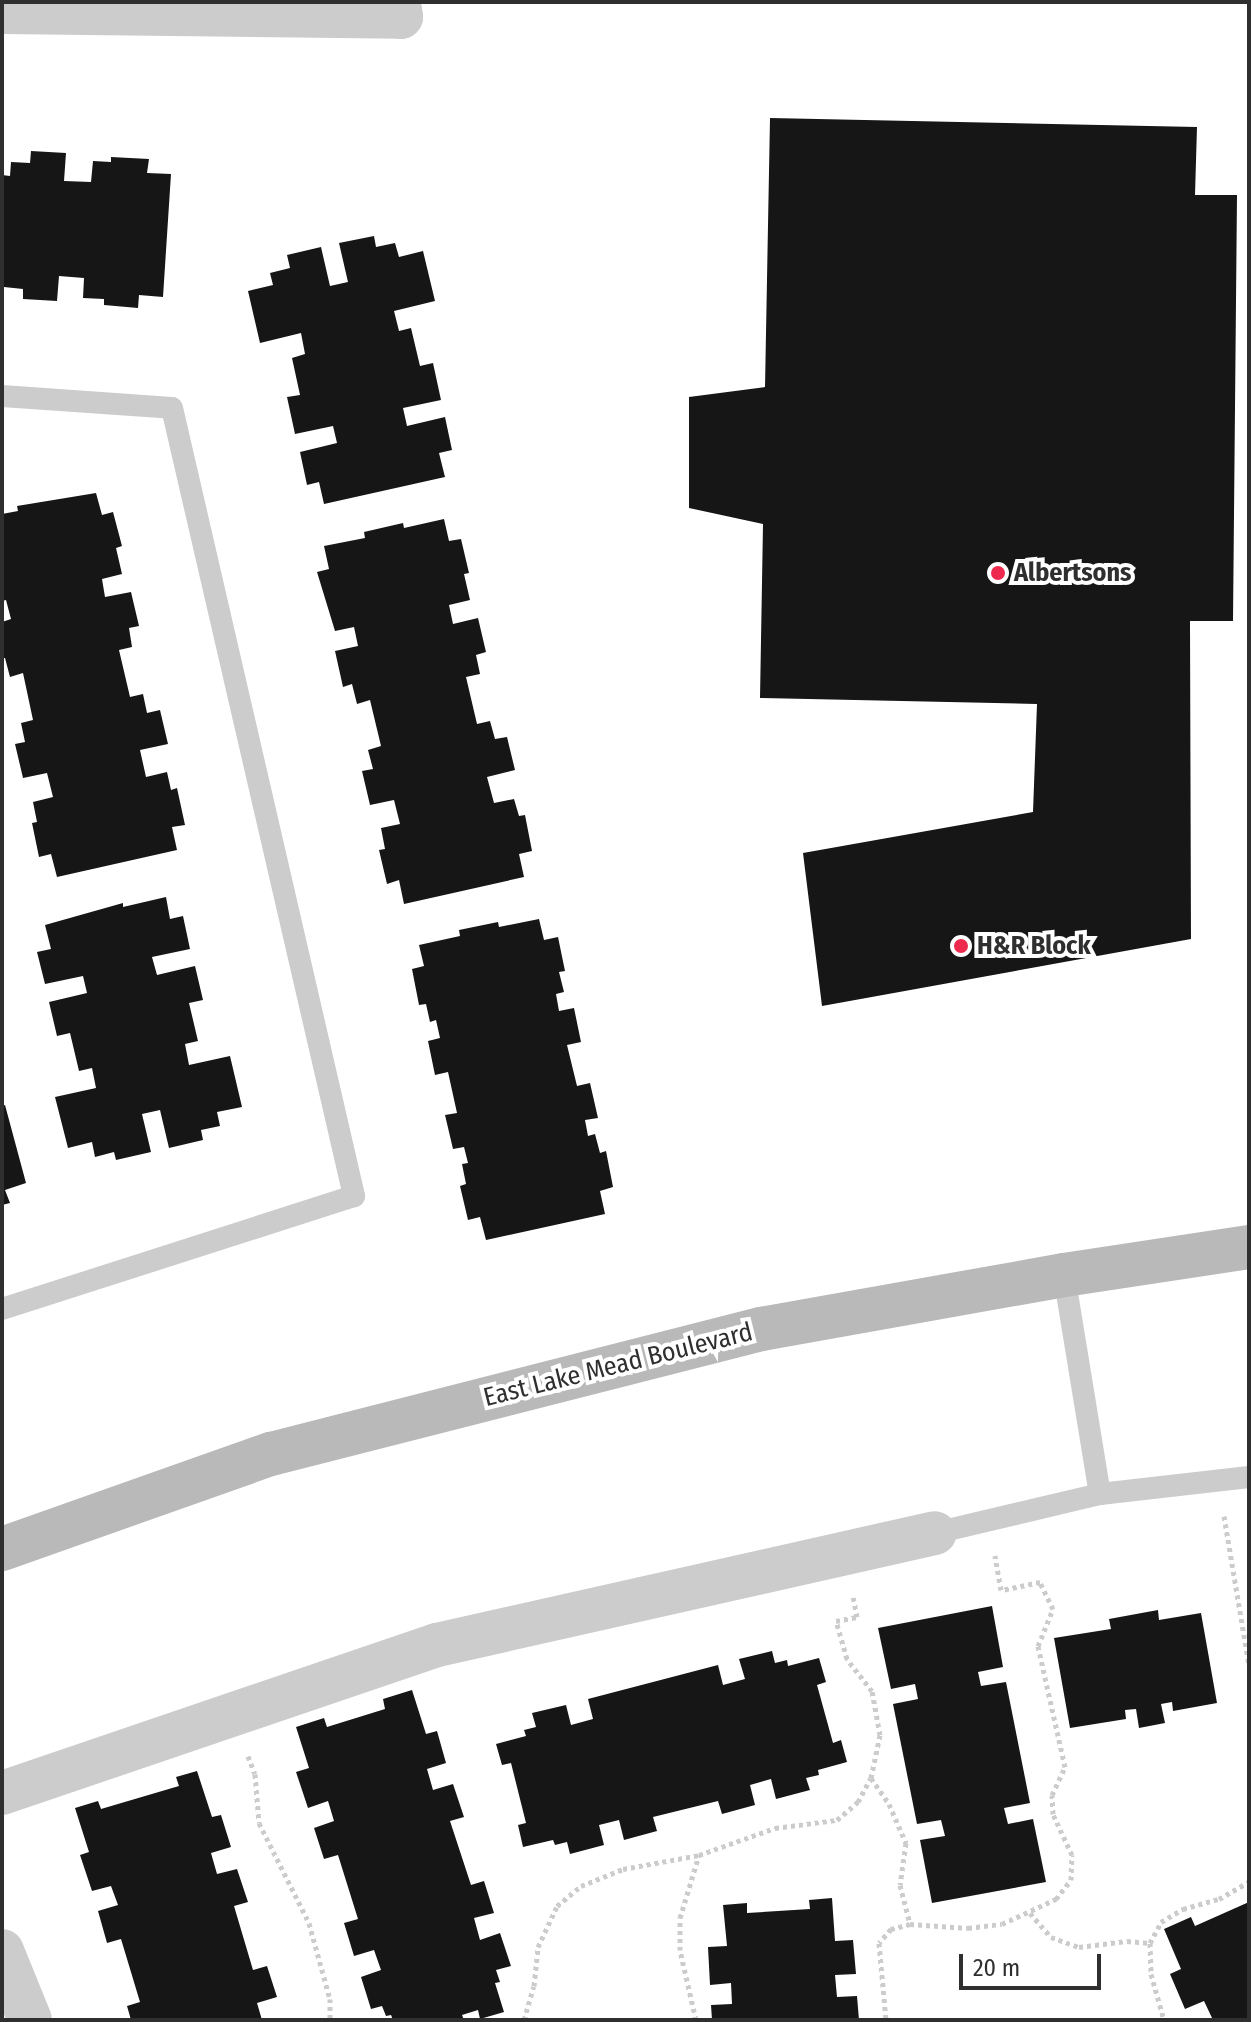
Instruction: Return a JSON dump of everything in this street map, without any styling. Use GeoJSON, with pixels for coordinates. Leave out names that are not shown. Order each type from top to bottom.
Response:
{"type":"FeatureCollection","features":[{"type":"Feature","properties":{"kind":"main road","name":"East Lake Mead Boulevard"},"geometry":{"type":"LineString","coordinates":[[2,1549],[286,1450],[761,1329],[1064,1275],[1249,1247]]}},
{"type":"Feature","properties":{"kind":"street"},"geometry":{"type":"LineString","coordinates":[[2,12],[400,10]]}},
{"type":"Feature","properties":{"kind":"street"},"geometry":{"type":"LineString","coordinates":[[2,1793],[437,1645],[935,1533]]}},
{"type":"Feature","properties":{"kind":"street"},"geometry":{"type":"LineString","coordinates":[[2,1951],[30,2020]]}},
{"type":"Feature","properties":{"kind":"lane"},"geometry":{"type":"LineString","coordinates":[[2,396],[172,408],[354,1196],[2,1309]]}},
{"type":"Feature","properties":{"kind":"lane"},"geometry":{"type":"LineString","coordinates":[[1064,1275],[1100,1494]]}},
{"type":"Feature","properties":{"kind":"lane"},"geometry":{"type":"LineString","coordinates":[[935,1533],[1100,1494],[1249,1477]]}},
{"type":"Feature","properties":{"kind":"path"},"geometry":{"type":"LineString","coordinates":[[1218,1481],[1249,1665]]}},
{"type":"Feature","properties":{"kind":"path"},"geometry":{"type":"LineString","coordinates":[[886,2020],[879,1943],[891,1929],[910,1924],[968,1928],[1002,1924],[1056,1899],[1071,1880],[1072,1855],[1053,1814],[1052,1795],[1065,1767],[1038,1646],[1053,1609],[1040,1582],[1001,1590],[988,1520]]}},
{"type":"Feature","properties":{"kind":"path"},"geometry":{"type":"LineString","coordinates":[[524,2020],[534,1986],[538,1947],[557,1906],[581,1886],[623,1869],[699,1855],[775,1828],[837,1820],[858,1802],[871,1778],[880,1735],[872,1691],[847,1659],[836,1621],[857,1617],[844,1553]]}},
{"type":"Feature","properties":{"kind":"path"},"geometry":{"type":"LineString","coordinates":[[233,1714],[255,1774],[259,1823],[272,1855],[309,1923],[330,1999],[330,2020]]}},
{"type":"Feature","properties":{"kind":"path"},"geometry":{"type":"LineString","coordinates":[[871,1778],[889,1804],[906,1843],[900,1885],[910,1924]]}},
{"type":"Feature","properties":{"kind":"path"},"geometry":{"type":"LineString","coordinates":[[696,2020],[680,1950],[680,1918],[699,1855]]}},
{"type":"Feature","properties":{"kind":"path"},"geometry":{"type":"LineString","coordinates":[[1164,2020],[1151,1974],[1150,1943],[1161,1922],[1183,1909],[1219,1899],[1249,1882]]}},
{"type":"Feature","properties":{"kind":"path"},"geometry":{"type":"LineString","coordinates":[[1030,1913],[1051,1937],[1079,1947],[1127,1941],[1150,1943]]}},
{"type":"Feature","properties":{"kind":"building","name":"Albertsons"},"geometry":{"type":"Polygon","coordinates":[[[770,118],[1197,127],[1195,195],[1237,195],[1233,621],[1190,621],[1191,939],[822,1006],[803,853],[1033,812],[1037,704],[760,698],[763,524],[689,508],[689,397],[765,387],[770,118]]]}},
{"type":"Feature","properties":{"kind":"building"},"geometry":{"type":"Polygon","coordinates":[[[31,151],[66,153],[64,181],[91,182],[93,161],[111,162],[111,157],[149,159],[147,173],[171,174],[163,297],[139,295],[138,308],[104,305],[104,299],[83,298],[84,278],[59,276],[57,301],[23,299],[23,289],[4,287],[2,175],[10,176],[11,162],[30,163],[31,151]]]}},
{"type":"Feature","properties":{"kind":"building"},"geometry":{"type":"Polygon","coordinates":[[[374,236],[376,247],[395,243],[399,257],[423,251],[435,301],[394,311],[399,331],[411,328],[420,366],[433,363],[441,400],[403,408],[407,426],[445,417],[452,450],[439,453],[445,477],[324,504],[319,482],[307,485],[300,452],[337,443],[333,426],[295,434],[287,397],[300,395],[292,358],[305,354],[301,333],[260,343],[248,291],[273,285],[270,273],[290,268],[287,255],[321,247],[330,286],[348,282],[339,243],[374,236]]]}},
{"type":"Feature","properties":{"kind":"building"},"geometry":{"type":"Polygon","coordinates":[[[96,493],[102,515],[113,512],[122,546],[116,548],[122,574],[102,579],[105,597],[131,592],[139,626],[129,628],[132,647],[119,650],[130,697],[143,694],[147,713],[160,710],[168,744],[140,750],[146,777],[167,772],[171,790],[177,788],[185,825],[172,827],[177,850],[57,877],[51,854],[39,857],[32,823],[37,822],[33,802],[53,797],[47,773],[23,778],[15,744],[25,742],[21,723],[33,720],[23,673],[10,677],[5,658],[2,658],[2,622],[11,619],[6,600],[2,601],[2,514],[18,511],[17,506],[96,493]]]}},
{"type":"Feature","properties":{"kind":"building"},"geometry":{"type":"Polygon","coordinates":[[[444,519],[449,541],[461,539],[469,573],[464,574],[470,600],[449,605],[453,624],[478,618],[486,652],[476,655],[480,674],[466,677],[477,724],[490,721],[495,739],[507,737],[515,770],[487,777],[494,803],[514,799],[519,816],[525,815],[532,851],[519,854],[524,877],[404,904],[399,880],[387,884],[379,850],[385,849],[381,828],[400,824],[394,800],[370,805],[362,771],[373,769],[368,750],[381,746],[370,700],[357,704],[352,684],[343,687],[335,651],[358,646],[354,627],[335,631],[317,572],[329,569],[324,546],[365,538],[364,532],[403,523],[404,528],[444,519]]]}},
{"type":"Feature","properties":{"kind":"building"},"geometry":{"type":"Polygon","coordinates":[[[166,897],[170,919],[183,916],[190,949],[152,957],[157,975],[195,966],[203,1000],[189,1003],[198,1041],[185,1044],[189,1065],[230,1056],[242,1107],[217,1112],[220,1126],[201,1130],[203,1140],[169,1148],[160,1110],[142,1114],[151,1152],[116,1160],[114,1152],[95,1157],[92,1142],[68,1148],[55,1097],[96,1088],[92,1068],[79,1071],[70,1033],[57,1036],[49,1002],[87,993],[83,976],[45,984],[37,952],[51,949],[45,925],[123,903],[123,907],[166,897]]]}},
{"type":"Feature","properties":{"kind":"building"},"geometry":{"type":"Polygon","coordinates":[[[539,919],[544,940],[558,937],[565,971],[559,972],[564,992],[556,994],[559,1011],[574,1008],[581,1042],[567,1045],[577,1086],[590,1083],[598,1118],[585,1120],[588,1136],[595,1134],[600,1153],[606,1151],[613,1187],[600,1191],[605,1214],[486,1240],[480,1217],[468,1220],[460,1186],[466,1184],[462,1164],[468,1163],[464,1147],[453,1149],[445,1115],[457,1113],[448,1072],[435,1075],[428,1041],[440,1038],[436,1020],[430,1022],[426,1004],[419,1005],[412,969],[424,966],[419,945],[460,936],[459,930],[498,922],[499,927],[539,919]]]}},
{"type":"Feature","properties":{"kind":"building"},"geometry":{"type":"Polygon","coordinates":[[[5,1105],[26,1183],[5,1190],[10,1203],[2,1205],[2,1106],[5,1105]]]}},
{"type":"Feature","properties":{"kind":"building"},"geometry":{"type":"Polygon","coordinates":[[[992,1606],[1003,1667],[978,1672],[981,1686],[1006,1682],[1030,1803],[1004,1808],[1008,1824],[1033,1819],[1046,1882],[932,1903],[920,1840],[945,1836],[941,1820],[917,1824],[893,1704],[918,1699],[915,1684],[891,1689],[878,1628],[992,1606]]]}},
{"type":"Feature","properties":{"kind":"building"},"geometry":{"type":"Polygon","coordinates":[[[1158,1610],[1159,1620],[1201,1613],[1217,1703],[1173,1711],[1172,1702],[1161,1704],[1165,1723],[1139,1728],[1136,1709],[1125,1710],[1126,1719],[1070,1728],[1054,1638],[1111,1629],[1109,1619],[1158,1610]]]}},
{"type":"Feature","properties":{"kind":"building"},"geometry":{"type":"Polygon","coordinates":[[[772,1651],[775,1663],[787,1660],[788,1666],[819,1658],[826,1682],[817,1685],[833,1743],[841,1740],[847,1762],[818,1770],[819,1775],[806,1778],[810,1790],[776,1799],[771,1779],[750,1785],[755,1805],[722,1814],[718,1801],[653,1817],[657,1831],[624,1840],[619,1820],[599,1825],[604,1845],[570,1854],[567,1842],[555,1845],[553,1840],[523,1847],[518,1825],[526,1823],[511,1763],[502,1765],[496,1744],[526,1736],[524,1730],[536,1727],[532,1713],[566,1705],[571,1725],[593,1719],[588,1699],[718,1665],[723,1685],[745,1679],[739,1659],[772,1651]]]}},
{"type":"Feature","properties":{"kind":"building"},"geometry":{"type":"Polygon","coordinates":[[[412,1690],[426,1734],[437,1731],[446,1763],[427,1769],[433,1790],[453,1784],[464,1817],[450,1821],[471,1885],[484,1881],[494,1913],[474,1918],[480,1940],[500,1933],[511,1966],[496,1970],[500,1982],[495,1983],[504,2012],[480,2019],[478,2010],[462,2015],[464,2020],[393,2020],[391,2015],[386,2016],[382,2006],[371,2009],[361,1977],[381,1970],[374,1950],[354,1956],[344,1923],[358,1919],[338,1855],[324,1859],[314,1828],[334,1821],[328,1801],[308,1808],[296,1772],[309,1768],[296,1727],[324,1718],[327,1727],[385,1709],[383,1699],[412,1690]]]}},
{"type":"Feature","properties":{"kind":"building"},"geometry":{"type":"Polygon","coordinates":[[[197,1771],[212,1817],[221,1815],[231,1847],[211,1853],[217,1874],[237,1869],[248,1902],[234,1906],[253,1970],[267,1966],[277,1997],[257,2003],[262,2020],[131,2020],[127,2006],[140,2002],[121,1939],[107,1943],[98,1911],[118,1905],[111,1886],[92,1891],[80,1855],[89,1852],[75,1808],[98,1801],[101,1809],[179,1786],[176,1777],[197,1771]]]}},
{"type":"Feature","properties":{"kind":"building"},"geometry":{"type":"Polygon","coordinates":[[[832,1898],[835,1941],[853,1940],[856,1974],[835,1975],[837,1997],[857,1996],[859,2020],[712,2020],[711,2005],[732,2004],[731,1983],[710,1985],[708,1947],[727,1946],[723,1905],[747,1903],[747,1913],[810,1909],[809,1900],[832,1898]]]}},
{"type":"Feature","properties":{"kind":"building"},"geometry":{"type":"Polygon","coordinates":[[[1249,1902],[1249,2020],[1213,2020],[1204,2001],[1185,2009],[1170,1974],[1181,1969],[1164,1929],[1191,1917],[1195,1926],[1249,1902]]]}},
{"type":"Feature","properties":{"kind":"place","name":"Albertsons"},"geometry":{"type":"Point","coordinates":[998,573]}},
{"type":"Feature","properties":{"kind":"place","name":"H&R Block"},"geometry":{"type":"Point","coordinates":[961,946]}}]}
